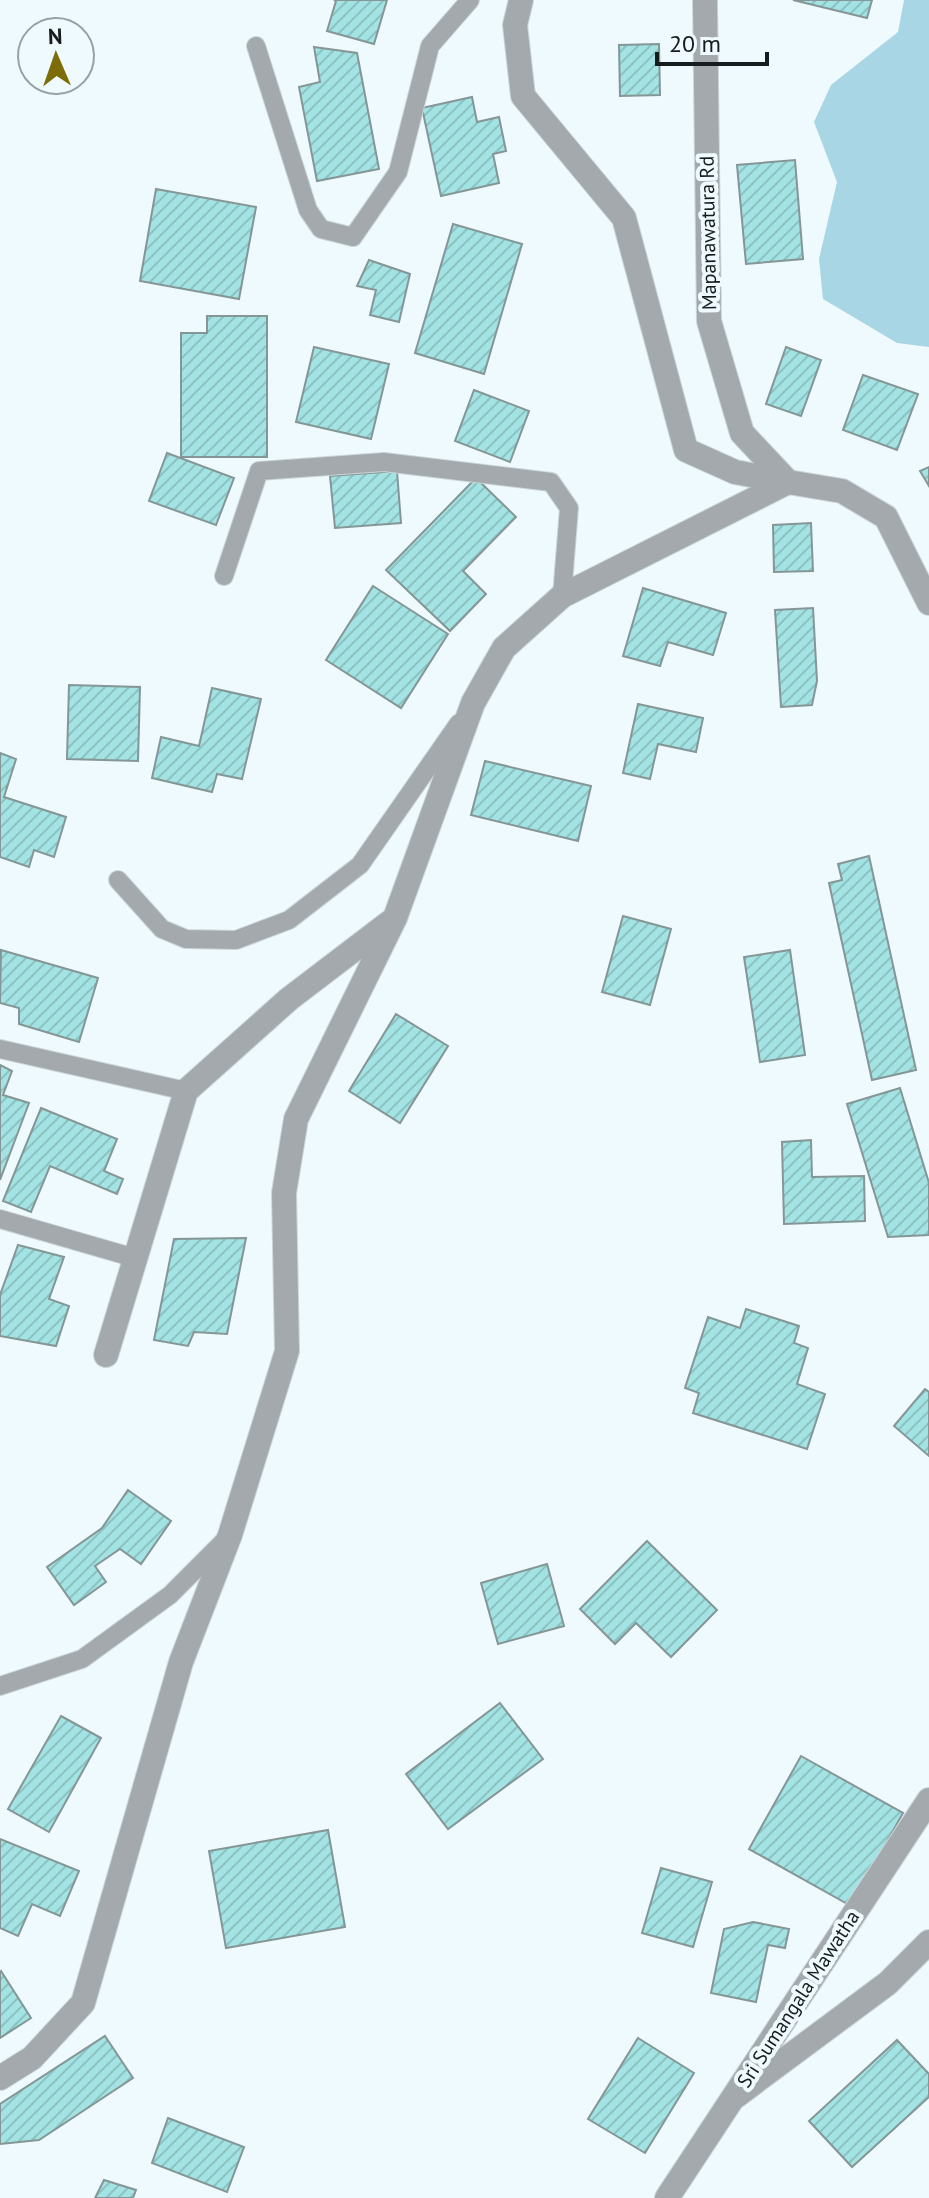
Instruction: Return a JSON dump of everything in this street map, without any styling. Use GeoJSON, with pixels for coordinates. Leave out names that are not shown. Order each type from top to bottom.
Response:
{"type":"FeatureCollection","features":[{"type":"Feature","properties":{"kind":"street"},"geometry":{"type":"LineString","coordinates":[[521,0],[515,25],[523,96],[624,218],[686,450],[735,472],[842,491],[886,517],[929,603]]}},
{"type":"Feature","properties":{"kind":"street","name":"Mapanawatura Rd"},"geometry":{"type":"LineString","coordinates":[[705,0],[709,321],[742,433],[788,482]]}},
{"type":"Feature","properties":{"kind":"street"},"geometry":{"type":"LineString","coordinates":[[0,2078],[32,2058],[83,2003],[181,1662],[230,1535],[287,1351],[284,1193],[296,1119],[395,918],[473,703],[504,648],[562,596],[788,482]]}},
{"type":"Feature","properties":{"kind":"street"},"geometry":{"type":"LineString","coordinates":[[106,1355],[186,1091],[289,999],[395,918]]}},
{"type":"Feature","properties":{"kind":"street","name":"Sri Sumangala Mawatha"},"geometry":{"type":"LineString","coordinates":[[667,2198],[929,1800]]}},
{"type":"Feature","properties":{"kind":"street"},"geometry":{"type":"LineString","coordinates":[[734,2097],[888,1983],[929,1942]]}},
{"type":"Feature","properties":{"kind":"lane"},"geometry":{"type":"LineString","coordinates":[[256,46],[308,210],[321,229],[353,237],[398,172],[430,46],[470,0]]}},
{"type":"Feature","properties":{"kind":"lane"},"geometry":{"type":"LineString","coordinates":[[224,576],[259,471],[384,462],[551,482],[569,508],[562,596]]}},
{"type":"Feature","properties":{"kind":"lane"},"geometry":{"type":"LineString","coordinates":[[118,880],[162,929],[186,939],[236,940],[289,920],[360,865],[473,703]]}},
{"type":"Feature","properties":{"kind":"lane"},"geometry":{"type":"LineString","coordinates":[[0,1049],[186,1091]]}},
{"type":"Feature","properties":{"kind":"lane"},"geometry":{"type":"LineString","coordinates":[[0,1219],[135,1258]]}},
{"type":"Feature","properties":{"kind":"lane"},"geometry":{"type":"LineString","coordinates":[[0,1686],[82,1659],[170,1595],[230,1535]]}},
{"type":"Feature","properties":{"kind":"shaded area"},"geometry":{"type":"Polygon","coordinates":[[[904,0],[929,0],[929,347],[897,343],[823,299],[819,259],[837,182],[814,122],[831,85],[898,32],[904,0]]]}},
{"type":"Feature","properties":{"kind":"building"},"geometry":{"type":"Polygon","coordinates":[[[334,0],[387,0],[374,44],[327,31],[334,0]]]}},
{"type":"Feature","properties":{"kind":"building"},"geometry":{"type":"Polygon","coordinates":[[[793,0],[872,0],[867,18],[793,0]]]}},
{"type":"Feature","properties":{"kind":"building"},"geometry":{"type":"Polygon","coordinates":[[[659,44],[660,95],[620,96],[619,45],[659,44]]]}},
{"type":"Feature","properties":{"kind":"building"},"geometry":{"type":"Polygon","coordinates":[[[314,47],[357,53],[379,169],[317,181],[299,87],[320,82],[314,47]]]}},
{"type":"Feature","properties":{"kind":"building"},"geometry":{"type":"Polygon","coordinates":[[[472,97],[477,122],[499,117],[506,151],[493,154],[499,183],[441,196],[422,108],[472,97]]]}},
{"type":"Feature","properties":{"kind":"building"},"geometry":{"type":"Polygon","coordinates":[[[795,160],[803,259],[746,264],[737,165],[795,160]]]}},
{"type":"Feature","properties":{"kind":"building"},"geometry":{"type":"Polygon","coordinates":[[[156,189],[256,207],[239,299],[140,281],[156,189]]]}},
{"type":"Feature","properties":{"kind":"building"},"geometry":{"type":"Polygon","coordinates":[[[453,224],[522,244],[484,374],[415,353],[453,224]]]}},
{"type":"Feature","properties":{"kind":"building"},"geometry":{"type":"Polygon","coordinates":[[[369,260],[410,274],[399,322],[370,315],[376,290],[357,286],[369,260]]]}},
{"type":"Feature","properties":{"kind":"building"},"geometry":{"type":"Polygon","coordinates":[[[207,316],[267,316],[267,457],[181,457],[181,333],[207,333],[207,316]]]}},
{"type":"Feature","properties":{"kind":"building"},"geometry":{"type":"Polygon","coordinates":[[[314,347],[389,364],[371,439],[296,422],[314,347]]]}},
{"type":"Feature","properties":{"kind":"building"},"geometry":{"type":"Polygon","coordinates":[[[786,347],[821,360],[801,416],[766,404],[786,347]]]}},
{"type":"Feature","properties":{"kind":"building"},"geometry":{"type":"Polygon","coordinates":[[[863,375],[918,394],[897,450],[843,430],[863,375]]]}},
{"type":"Feature","properties":{"kind":"building"},"geometry":{"type":"Polygon","coordinates":[[[474,390],[529,411],[510,462],[455,441],[474,390]]]}},
{"type":"Feature","properties":{"kind":"building"},"geometry":{"type":"Polygon","coordinates":[[[167,453],[234,478],[216,525],[149,501],[167,453]]]}},
{"type":"Feature","properties":{"kind":"building"},"geometry":{"type":"Polygon","coordinates":[[[929,467],[929,486],[920,471],[929,467]]]}},
{"type":"Feature","properties":{"kind":"building"},"geometry":{"type":"Polygon","coordinates":[[[397,471],[401,523],[335,528],[330,476],[397,471]]]}},
{"type":"Feature","properties":{"kind":"building"},"geometry":{"type":"Polygon","coordinates":[[[476,478],[516,517],[463,571],[486,594],[450,631],[386,570],[476,478]]]}},
{"type":"Feature","properties":{"kind":"building"},"geometry":{"type":"Polygon","coordinates":[[[811,523],[813,571],[774,572],[773,525],[811,523]]]}},
{"type":"Feature","properties":{"kind":"building"},"geometry":{"type":"Polygon","coordinates":[[[373,586],[448,634],[401,708],[326,660],[373,586]]]}},
{"type":"Feature","properties":{"kind":"building"},"geometry":{"type":"Polygon","coordinates":[[[643,588],[726,613],[713,655],[668,642],[660,666],[623,656],[643,588]]]}},
{"type":"Feature","properties":{"kind":"building"},"geometry":{"type":"Polygon","coordinates":[[[813,608],[817,681],[812,705],[781,707],[775,610],[813,608]]]}},
{"type":"Feature","properties":{"kind":"building"},"geometry":{"type":"Polygon","coordinates":[[[69,685],[140,687],[138,761],[67,759],[69,685]]]}},
{"type":"Feature","properties":{"kind":"building"},"geometry":{"type":"Polygon","coordinates":[[[212,688],[261,699],[242,779],[217,774],[212,792],[152,778],[161,737],[199,746],[212,688]]]}},
{"type":"Feature","properties":{"kind":"building"},"geometry":{"type":"Polygon","coordinates":[[[638,704],[703,718],[696,752],[658,744],[650,779],[623,773],[638,704]]]}},
{"type":"Feature","properties":{"kind":"building"},"geometry":{"type":"Polygon","coordinates":[[[0,753],[16,759],[4,797],[66,817],[54,857],[34,850],[29,867],[0,857],[0,753]]]}},
{"type":"Feature","properties":{"kind":"building"},"geometry":{"type":"Polygon","coordinates":[[[485,761],[591,786],[578,841],[471,815],[485,761]]]}},
{"type":"Feature","properties":{"kind":"building"},"geometry":{"type":"Polygon","coordinates":[[[869,856],[916,1070],[872,1080],[829,883],[842,880],[838,864],[869,856]]]}},
{"type":"Feature","properties":{"kind":"building"},"geometry":{"type":"Polygon","coordinates":[[[623,916],[671,929],[650,1005],[602,992],[623,916]]]}},
{"type":"Feature","properties":{"kind":"building"},"geometry":{"type":"Polygon","coordinates":[[[1,950],[98,978],[79,1042],[19,1024],[19,1008],[0,1003],[1,950]]]}},
{"type":"Feature","properties":{"kind":"building"},"geometry":{"type":"Polygon","coordinates":[[[790,950],[805,1055],[760,1062],[744,957],[790,950]]]}},
{"type":"Feature","properties":{"kind":"building"},"geometry":{"type":"Polygon","coordinates":[[[396,1014],[448,1046],[400,1123],[349,1091],[396,1014]]]}},
{"type":"Feature","properties":{"kind":"building"},"geometry":{"type":"Polygon","coordinates":[[[0,1065],[12,1071],[3,1095],[29,1103],[0,1180],[0,1065]]]}},
{"type":"Feature","properties":{"kind":"building"},"geometry":{"type":"Polygon","coordinates":[[[900,1088],[929,1183],[929,1235],[888,1237],[847,1104],[900,1088]]]}},
{"type":"Feature","properties":{"kind":"building"},"geometry":{"type":"Polygon","coordinates":[[[41,1108],[117,1139],[104,1171],[123,1179],[117,1194],[50,1166],[31,1212],[3,1201],[41,1108]]]}},
{"type":"Feature","properties":{"kind":"building"},"geometry":{"type":"Polygon","coordinates":[[[811,1140],[812,1177],[864,1176],[865,1221],[784,1224],[782,1142],[811,1140]]]}},
{"type":"Feature","properties":{"kind":"building"},"geometry":{"type":"Polygon","coordinates":[[[246,1238],[227,1334],[194,1332],[188,1346],[154,1340],[174,1239],[246,1238]]]}},
{"type":"Feature","properties":{"kind":"building"},"geometry":{"type":"Polygon","coordinates":[[[18,1245],[64,1257],[49,1299],[69,1306],[56,1346],[0,1336],[0,1295],[18,1245]]]}},
{"type":"Feature","properties":{"kind":"building"},"geometry":{"type":"Polygon","coordinates":[[[746,1309],[799,1326],[794,1343],[808,1348],[797,1384],[825,1394],[807,1449],[693,1413],[699,1393],[685,1388],[708,1317],[740,1328],[746,1309]]]}},
{"type":"Feature","properties":{"kind":"building"},"geometry":{"type":"Polygon","coordinates":[[[925,1389],[929,1392],[929,1456],[894,1426],[925,1389]]]}},
{"type":"Feature","properties":{"kind":"building"},"geometry":{"type":"Polygon","coordinates":[[[128,1490],[171,1521],[141,1564],[120,1549],[95,1566],[106,1582],[74,1605],[47,1567],[102,1528],[128,1490]]]}},
{"type":"Feature","properties":{"kind":"building"},"geometry":{"type":"Polygon","coordinates":[[[647,1541],[717,1610],[671,1657],[636,1623],[615,1644],[580,1609],[647,1541]]]}},
{"type":"Feature","properties":{"kind":"building"},"geometry":{"type":"Polygon","coordinates":[[[547,1564],[564,1626],[498,1644],[481,1583],[547,1564]]]}},
{"type":"Feature","properties":{"kind":"building"},"geometry":{"type":"Polygon","coordinates":[[[500,1703],[543,1759],[448,1829],[406,1774],[500,1703]]]}},
{"type":"Feature","properties":{"kind":"building"},"geometry":{"type":"Polygon","coordinates":[[[61,1716],[101,1738],[49,1832],[8,1809],[61,1716]]]}},
{"type":"Feature","properties":{"kind":"building"},"geometry":{"type":"Polygon","coordinates":[[[801,1756],[903,1813],[851,1906],[749,1849],[801,1756]]]}},
{"type":"Feature","properties":{"kind":"building"},"geometry":{"type":"Polygon","coordinates":[[[328,1830],[345,1927],[226,1948],[209,1851],[328,1830]]]}},
{"type":"Feature","properties":{"kind":"building"},"geometry":{"type":"Polygon","coordinates":[[[0,1839],[79,1871],[60,1916],[32,1904],[18,1936],[0,1928],[0,1839]]]}},
{"type":"Feature","properties":{"kind":"building"},"geometry":{"type":"Polygon","coordinates":[[[661,1868],[712,1882],[693,1947],[642,1933],[661,1868]]]}},
{"type":"Feature","properties":{"kind":"building"},"geometry":{"type":"Polygon","coordinates":[[[753,1922],[789,1929],[785,1948],[768,1945],[756,2002],[711,1993],[724,1929],[753,1922]]]}},
{"type":"Feature","properties":{"kind":"building"},"geometry":{"type":"Polygon","coordinates":[[[0,1972],[31,2018],[0,2038],[0,1972]]]}},
{"type":"Feature","properties":{"kind":"building"},"geometry":{"type":"Polygon","coordinates":[[[105,2036],[133,2078],[39,2140],[0,2144],[0,2104],[105,2036]]]}},
{"type":"Feature","properties":{"kind":"building"},"geometry":{"type":"Polygon","coordinates":[[[638,2038],[694,2073],[645,2153],[588,2119],[638,2038]]]}},
{"type":"Feature","properties":{"kind":"building"},"geometry":{"type":"Polygon","coordinates":[[[897,2040],[929,2074],[929,2097],[852,2167],[809,2121],[897,2040]]]}},
{"type":"Feature","properties":{"kind":"building"},"geometry":{"type":"Polygon","coordinates":[[[168,2118],[244,2147],[227,2192],[152,2163],[168,2118]]]}},
{"type":"Feature","properties":{"kind":"building"},"geometry":{"type":"Polygon","coordinates":[[[104,2180],[136,2190],[133,2198],[95,2198],[104,2180]]]}}]}
